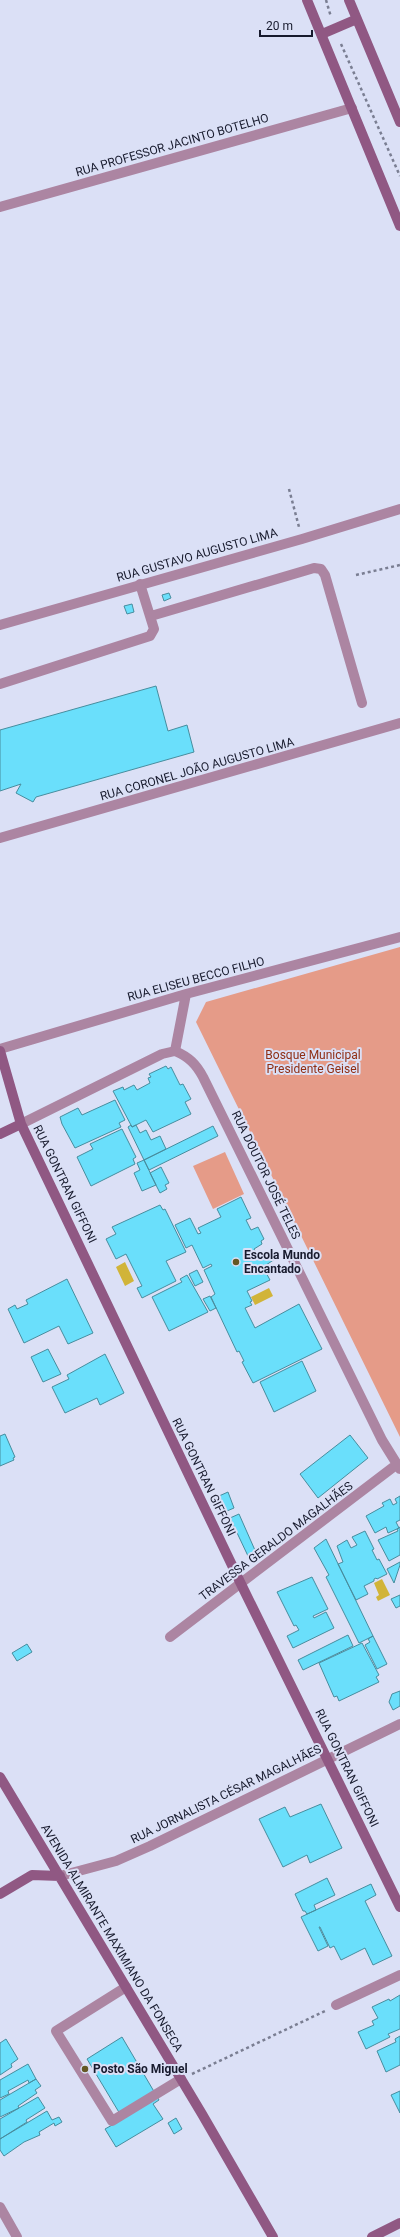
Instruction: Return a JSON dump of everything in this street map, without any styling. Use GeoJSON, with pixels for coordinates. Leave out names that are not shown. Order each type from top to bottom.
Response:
{"type":"FeatureCollection","features":[{"type":"Feature","properties":{"kind":"street"},"geometry":{"type":"LineString","coordinates":[[307,0],[400,226]]}},
{"type":"Feature","properties":{"kind":"street"},"geometry":{"type":"LineString","coordinates":[[349,0],[400,122]]}},
{"type":"Feature","properties":{"kind":"street"},"geometry":{"type":"LineString","coordinates":[[322,34],[357,19]]}},
{"type":"Feature","properties":{"kind":"street","name":"RUA PROFESSOR JACINTO BOTELHO"},"geometry":{"type":"LineString","coordinates":[[0,207],[352,108]]}},
{"type":"Feature","properties":{"kind":"street","name":"RUA GUSTAVO AUGUSTO LIMA"},"geometry":{"type":"LineString","coordinates":[[0,625],[302,539],[400,509]]}},
{"type":"Feature","properties":{"kind":"street"},"geometry":{"type":"LineString","coordinates":[[151,616],[314,568],[321,569],[326,574],[362,703]]}},
{"type":"Feature","properties":{"kind":"street"},"geometry":{"type":"LineString","coordinates":[[0,684],[145,638],[153,633],[151,616],[140,584]]}},
{"type":"Feature","properties":{"kind":"street","name":"RUA CORONEL JOÃO AUGUSTO LIMA"},"geometry":{"type":"LineString","coordinates":[[0,838],[400,723]]}},
{"type":"Feature","properties":{"kind":"street","name":"RUA ELISEU BECCO FILHO"},"geometry":{"type":"LineString","coordinates":[[0,1050],[186,994],[400,937]]}},
{"type":"Feature","properties":{"kind":"street"},"geometry":{"type":"LineString","coordinates":[[0,1134],[162,1054],[176,1051],[186,994]]}},
{"type":"Feature","properties":{"kind":"street","name":"RUA GONTRAN GIFFONI"},"geometry":{"type":"LineString","coordinates":[[0,1050],[21,1124],[241,1584],[400,1907]]}},
{"type":"Feature","properties":{"kind":"street","name":"RUA DOUTOR JOSÉ TELES"},"geometry":{"type":"LineString","coordinates":[[176,1051],[187,1056],[196,1065],[203,1077],[398,1467]]}},
{"type":"Feature","properties":{"kind":"street","name":"TRAVESSA GERALDO MAGALHÃES"},"geometry":{"type":"LineString","coordinates":[[170,1637],[398,1467]]}},
{"type":"Feature","properties":{"kind":"street","name":"RUA JORNALISTA CÉSAR MAGALHÃES"},"geometry":{"type":"LineString","coordinates":[[60,1876],[116,1861],[400,1724]]}},
{"type":"Feature","properties":{"kind":"street","name":"AVENIDA ALMIRANTE MAXIMIANO DA FONSECA"},"geometry":{"type":"LineString","coordinates":[[0,1776],[181,2079],[273,2237]]}},
{"type":"Feature","properties":{"kind":"street"},"geometry":{"type":"LineString","coordinates":[[0,1894],[32,1875],[60,1876]]}},
{"type":"Feature","properties":{"kind":"street"},"geometry":{"type":"LineString","coordinates":[[336,2005],[400,1974]]}},
{"type":"Feature","properties":{"kind":"street"},"geometry":{"type":"LineString","coordinates":[[126,1987],[56,2031],[112,2121],[181,2079]]}},
{"type":"Feature","properties":{"kind":"street"},"geometry":{"type":"LineString","coordinates":[[0,2208],[17,2237]]}},
{"type":"Feature","properties":{"kind":"street"},"geometry":{"type":"LineString","coordinates":[[372,2237],[400,2223]]}},
{"type":"Feature","properties":{"kind":"path"},"geometry":{"type":"LineString","coordinates":[[326,0],[335,28],[400,176]]}},
{"type":"Feature","properties":{"kind":"path"},"geometry":{"type":"LineString","coordinates":[[289,489],[302,539]]}},
{"type":"Feature","properties":{"kind":"path"},"geometry":{"type":"LineString","coordinates":[[356,575],[400,565]]}},
{"type":"Feature","properties":{"kind":"path"},"geometry":{"type":"LineString","coordinates":[[181,2079],[224,2060],[336,2005]]}},
{"type":"Feature","properties":{"kind":"green space","name":"Bosque Municipal Presidente Geisel"},"geometry":{"type":"Polygon","coordinates":[[[400,947],[400,1437],[196,1022],[206,1002],[400,947]]]}},
{"type":"Feature","properties":{"kind":"green space"},"geometry":{"type":"Polygon","coordinates":[[[225,1152],[244,1194],[213,1209],[193,1166],[225,1152]]]}},
{"type":"Feature","properties":{"kind":"shaded area"},"geometry":{"type":"Polygon","coordinates":[[[125,1262],[134,1281],[125,1286],[116,1267],[125,1262]]]}},
{"type":"Feature","properties":{"kind":"shaded area"},"geometry":{"type":"Polygon","coordinates":[[[269,1288],[273,1296],[255,1305],[251,1297],[269,1288]]]}},
{"type":"Feature","properties":{"kind":"shaded area"},"geometry":{"type":"Polygon","coordinates":[[[382,1579],[390,1595],[378,1601],[376,1597],[379,1595],[374,1583],[382,1579]]]}},
{"type":"Feature","properties":{"kind":"building"},"geometry":{"type":"Polygon","coordinates":[[[169,593],[171,598],[164,601],[162,595],[169,593]]]}},
{"type":"Feature","properties":{"kind":"building"},"geometry":{"type":"Polygon","coordinates":[[[132,604],[134,612],[127,614],[124,606],[132,604]]]}},
{"type":"Feature","properties":{"kind":"building"},"geometry":{"type":"Polygon","coordinates":[[[156,686],[168,731],[187,725],[194,752],[36,797],[33,802],[16,793],[21,784],[0,791],[0,730],[156,686]]]}},
{"type":"Feature","properties":{"kind":"building"},"geometry":{"type":"Polygon","coordinates":[[[166,1066],[168,1069],[171,1067],[180,1085],[183,1084],[191,1099],[185,1102],[191,1114],[153,1132],[146,1120],[132,1127],[113,1091],[123,1087],[124,1090],[134,1085],[137,1090],[150,1083],[148,1078],[151,1077],[149,1074],[166,1066]]]}},
{"type":"Feature","properties":{"kind":"building"},"geometry":{"type":"Polygon","coordinates":[[[115,1100],[125,1120],[119,1123],[121,1127],[75,1148],[62,1124],[60,1117],[78,1108],[82,1115],[115,1100]]]}},
{"type":"Feature","properties":{"kind":"building"},"geometry":{"type":"Polygon","coordinates":[[[131,1125],[132,1127],[136,1125],[140,1133],[146,1130],[151,1140],[160,1136],[166,1149],[144,1160],[128,1127],[131,1125]]]}},
{"type":"Feature","properties":{"kind":"building"},"geometry":{"type":"Polygon","coordinates":[[[213,1126],[218,1136],[149,1170],[144,1160],[213,1126]]]}},
{"type":"Feature","properties":{"kind":"building"},"geometry":{"type":"Polygon","coordinates":[[[122,1129],[136,1157],[133,1159],[135,1164],[91,1186],[77,1157],[93,1149],[90,1144],[122,1129]]]}},
{"type":"Feature","properties":{"kind":"building"},"geometry":{"type":"Polygon","coordinates":[[[144,1160],[156,1185],[142,1191],[134,1173],[140,1170],[137,1163],[144,1160]]]}},
{"type":"Feature","properties":{"kind":"building"},"geometry":{"type":"Polygon","coordinates":[[[161,1167],[169,1183],[165,1185],[167,1189],[160,1193],[150,1173],[161,1167]]]}},
{"type":"Feature","properties":{"kind":"building"},"geometry":{"type":"Polygon","coordinates":[[[241,1197],[251,1218],[246,1220],[251,1230],[258,1227],[264,1239],[261,1241],[262,1244],[254,1249],[259,1259],[273,1252],[275,1259],[263,1267],[270,1280],[247,1291],[252,1301],[250,1302],[252,1305],[245,1308],[255,1328],[299,1304],[322,1349],[253,1383],[242,1362],[244,1361],[239,1351],[237,1352],[211,1297],[215,1294],[204,1270],[212,1266],[211,1264],[203,1268],[192,1245],[186,1248],[175,1225],[190,1218],[198,1234],[201,1233],[198,1228],[221,1217],[217,1209],[241,1197]]]}},
{"type":"Feature","properties":{"kind":"building"},"geometry":{"type":"Polygon","coordinates":[[[160,1205],[163,1210],[165,1209],[186,1252],[166,1261],[176,1281],[142,1298],[137,1288],[142,1286],[126,1254],[116,1259],[106,1239],[116,1234],[112,1227],[160,1205]]]}},
{"type":"Feature","properties":{"kind":"building"},"geometry":{"type":"Polygon","coordinates":[[[197,1270],[203,1282],[195,1286],[189,1274],[197,1270]]]}},
{"type":"Feature","properties":{"kind":"building"},"geometry":{"type":"Polygon","coordinates":[[[187,1275],[208,1312],[169,1331],[152,1297],[182,1282],[180,1279],[187,1275]]]}},
{"type":"Feature","properties":{"kind":"building"},"geometry":{"type":"Polygon","coordinates":[[[67,1279],[93,1333],[68,1344],[59,1326],[24,1343],[8,1309],[15,1305],[17,1309],[28,1304],[26,1300],[67,1279]]]}},
{"type":"Feature","properties":{"kind":"building"},"geometry":{"type":"Polygon","coordinates":[[[210,1296],[216,1308],[210,1311],[203,1299],[210,1296]]]}},
{"type":"Feature","properties":{"kind":"building"},"geometry":{"type":"Polygon","coordinates":[[[48,1349],[61,1374],[43,1382],[31,1357],[48,1349]]]}},
{"type":"Feature","properties":{"kind":"building"},"geometry":{"type":"Polygon","coordinates":[[[105,1354],[124,1393],[100,1405],[97,1398],[65,1413],[52,1387],[69,1379],[67,1375],[105,1354]]]}},
{"type":"Feature","properties":{"kind":"building"},"geometry":{"type":"Polygon","coordinates":[[[302,1361],[316,1391],[274,1412],[260,1382],[302,1361]]]}},
{"type":"Feature","properties":{"kind":"building"},"geometry":{"type":"Polygon","coordinates":[[[5,1434],[15,1457],[13,1458],[14,1460],[0,1466],[0,1436],[5,1434]]]}},
{"type":"Feature","properties":{"kind":"building"},"geometry":{"type":"Polygon","coordinates":[[[350,1435],[368,1458],[318,1498],[300,1474],[350,1435]]]}},
{"type":"Feature","properties":{"kind":"building"},"geometry":{"type":"Polygon","coordinates":[[[228,1492],[234,1508],[227,1511],[219,1496],[228,1492]]]}},
{"type":"Feature","properties":{"kind":"building"},"geometry":{"type":"Polygon","coordinates":[[[400,1496],[400,1520],[396,1522],[399,1528],[388,1533],[386,1527],[375,1533],[366,1516],[384,1506],[382,1503],[390,1499],[393,1505],[397,1503],[395,1499],[400,1496]]]}},
{"type":"Feature","properties":{"kind":"building"},"geometry":{"type":"Polygon","coordinates":[[[239,1514],[258,1557],[248,1556],[230,1518],[239,1514]]]}},
{"type":"Feature","properties":{"kind":"building"},"geometry":{"type":"Polygon","coordinates":[[[400,1527],[400,1555],[389,1561],[378,1540],[398,1531],[397,1529],[400,1527]]]}},
{"type":"Feature","properties":{"kind":"building"},"geometry":{"type":"Polygon","coordinates":[[[365,1531],[374,1549],[372,1550],[377,1560],[379,1559],[387,1574],[374,1579],[374,1581],[364,1586],[368,1594],[356,1600],[338,1564],[343,1562],[337,1546],[347,1540],[351,1548],[357,1545],[352,1537],[365,1531]]]}},
{"type":"Feature","properties":{"kind":"building"},"geometry":{"type":"Polygon","coordinates":[[[326,1539],[373,1636],[359,1643],[326,1577],[329,1575],[314,1548],[326,1539]]]}},
{"type":"Feature","properties":{"kind":"building"},"geometry":{"type":"Polygon","coordinates":[[[400,1562],[400,1565],[394,1583],[387,1569],[400,1562]]]}},
{"type":"Feature","properties":{"kind":"building"},"geometry":{"type":"Polygon","coordinates":[[[312,1577],[328,1609],[313,1616],[314,1618],[326,1612],[334,1628],[293,1648],[287,1636],[299,1630],[296,1625],[294,1626],[277,1592],[312,1577]]]}},
{"type":"Feature","properties":{"kind":"building"},"geometry":{"type":"Polygon","coordinates":[[[400,1595],[400,1606],[396,1608],[391,1599],[400,1595]]]}},
{"type":"Feature","properties":{"kind":"building"},"geometry":{"type":"Polygon","coordinates":[[[348,1635],[353,1646],[303,1670],[298,1660],[348,1635]]]}},
{"type":"Feature","properties":{"kind":"building"},"geometry":{"type":"Polygon","coordinates":[[[373,1636],[387,1664],[377,1669],[365,1645],[370,1642],[368,1639],[373,1636]]]}},
{"type":"Feature","properties":{"kind":"building"},"geometry":{"type":"Polygon","coordinates":[[[362,1643],[379,1675],[376,1677],[379,1682],[339,1701],[337,1696],[334,1697],[319,1663],[362,1643]]]}},
{"type":"Feature","properties":{"kind":"building"},"geometry":{"type":"Polygon","coordinates":[[[27,1644],[32,1652],[17,1661],[12,1653],[27,1644]]]}},
{"type":"Feature","properties":{"kind":"building"},"geometry":{"type":"Polygon","coordinates":[[[400,1691],[400,1706],[393,1710],[389,1702],[392,1694],[400,1691]]]}},
{"type":"Feature","properties":{"kind":"building"},"geometry":{"type":"Polygon","coordinates":[[[321,1804],[342,1848],[310,1863],[307,1855],[283,1867],[259,1819],[285,1807],[290,1817],[321,1804]]]}},
{"type":"Feature","properties":{"kind":"building"},"geometry":{"type":"Polygon","coordinates":[[[327,1878],[335,1895],[314,1905],[316,1910],[307,1914],[303,1911],[295,1894],[327,1878]]]}},
{"type":"Feature","properties":{"kind":"building"},"geometry":{"type":"Polygon","coordinates":[[[371,1884],[376,1895],[365,1901],[392,1956],[373,1965],[365,1948],[341,1960],[334,1946],[330,1948],[320,1927],[328,1946],[318,1951],[301,1917],[371,1884]]]}},
{"type":"Feature","properties":{"kind":"building"},"geometry":{"type":"Polygon","coordinates":[[[400,1995],[400,2029],[388,2034],[390,2037],[366,2049],[358,2032],[374,2025],[372,2021],[378,2018],[372,2007],[389,1999],[390,2001],[400,1995]]]}},
{"type":"Feature","properties":{"kind":"building"},"geometry":{"type":"Polygon","coordinates":[[[400,2036],[400,2065],[386,2072],[377,2051],[396,2042],[395,2039],[400,2036]]]}},
{"type":"Feature","properties":{"kind":"building"},"geometry":{"type":"Polygon","coordinates":[[[122,2037],[159,2100],[153,2104],[163,2119],[116,2147],[105,2129],[123,2119],[87,2059],[122,2037]]]}},
{"type":"Feature","properties":{"kind":"building"},"geometry":{"type":"Polygon","coordinates":[[[6,2039],[18,2059],[11,2064],[12,2067],[0,2075],[0,2043],[6,2039]]]}},
{"type":"Feature","properties":{"kind":"building"},"geometry":{"type":"Polygon","coordinates":[[[28,2064],[36,2079],[29,2083],[28,2080],[8,2091],[9,2094],[0,2098],[0,2080],[28,2064]]]}},
{"type":"Feature","properties":{"kind":"building"},"geometry":{"type":"Polygon","coordinates":[[[36,2079],[41,2086],[35,2090],[37,2093],[18,2106],[19,2108],[0,2117],[0,2100],[36,2079]]]}},
{"type":"Feature","properties":{"kind":"building"},"geometry":{"type":"Polygon","coordinates":[[[400,2091],[400,2113],[391,2095],[400,2091]]]}},
{"type":"Feature","properties":{"kind":"building"},"geometry":{"type":"Polygon","coordinates":[[[38,2097],[45,2108],[26,2120],[27,2122],[0,2139],[0,2119],[38,2097]]]}},
{"type":"Feature","properties":{"kind":"building"},"geometry":{"type":"Polygon","coordinates":[[[47,2111],[52,2120],[59,2117],[62,2122],[55,2126],[54,2123],[39,2132],[40,2135],[24,2142],[4,2156],[0,2150],[0,2139],[47,2111]]]}},
{"type":"Feature","properties":{"kind":"building"},"geometry":{"type":"Polygon","coordinates":[[[176,2118],[182,2129],[174,2134],[168,2123],[176,2118]]]}},
{"type":"Feature","properties":{"kind":"place","name":"Escola Mundo Encantado"},"geometry":{"type":"Point","coordinates":[236,1262]}},
{"type":"Feature","properties":{"kind":"place","name":"Posto São Miguel"},"geometry":{"type":"Point","coordinates":[85,2069]}}]}
